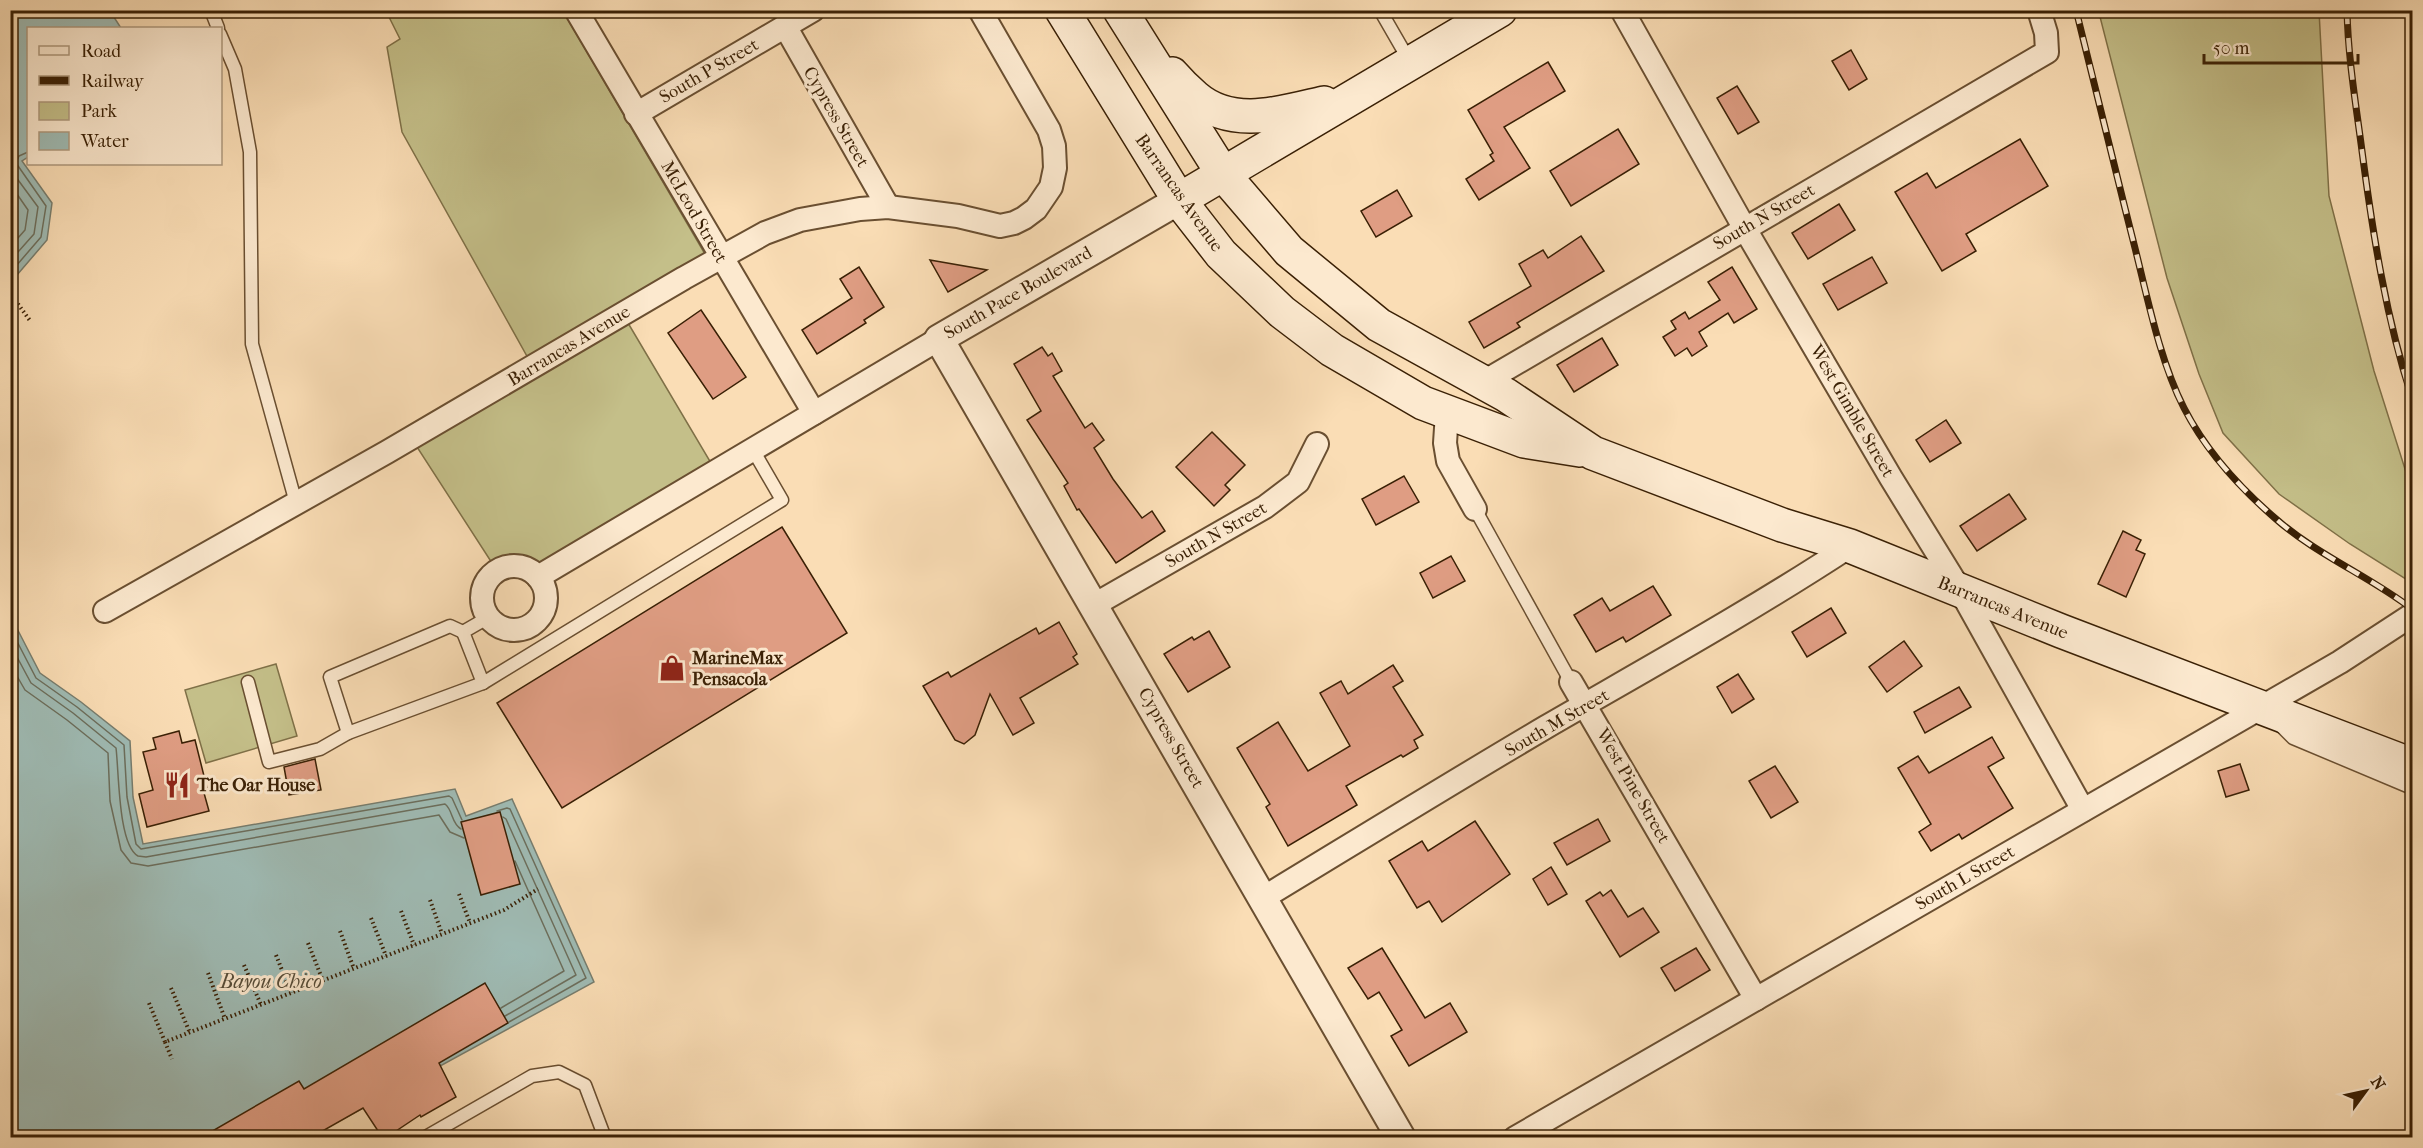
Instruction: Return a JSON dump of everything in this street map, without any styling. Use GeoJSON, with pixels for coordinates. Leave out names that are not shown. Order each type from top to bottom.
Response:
{"type":"FeatureCollection","features":[{"type":"Feature","properties":{"kind":"main road","name":"Barrancas Avenue"},"geometry":{"type":"LineString","coordinates":[[1062,10],[1179,200],[1221,254],[1282,312],[1332,350],[1380,379],[1423,403],[1447,413],[1524,441],[1593,453],[1782,525],[1850,546],[2061,632],[2412,765]]}},
{"type":"Feature","properties":{"kind":"main road","name":"South Pace Boulevard"},"geometry":{"type":"LineString","coordinates":[[1179,200],[1500,10]]}},
{"type":"Feature","properties":{"kind":"main road","name":"Barrancas Avenue"},"geometry":{"type":"LineString","coordinates":[[1127,24],[1223,174],[1289,251],[1378,325],[1506,395],[1593,453]]}},
{"type":"Feature","properties":{"kind":"main road"},"geometry":{"type":"LineString","coordinates":[[1127,24],[1196,99],[1212,108],[1240,117],[1270,116],[1355,96]]}},
{"type":"Feature","properties":{"kind":"street","name":"McLeod Street"},"geometry":{"type":"LineString","coordinates":[[576,10],[813,413]]}},
{"type":"Feature","properties":{"kind":"street","name":"South P Street"},"geometry":{"type":"LineString","coordinates":[[636,114],[813,10]]}},
{"type":"Feature","properties":{"kind":"street","name":"Barrancas Avenue"},"geometry":{"type":"LineString","coordinates":[[105,611],[765,233],[800,220],[860,209],[888,207],[958,216],[1000,226],[1024,219],[1036,209],[1051,187],[1055,168],[1054,146],[1049,130],[980,10]]}},
{"type":"Feature","properties":{"kind":"street","name":"West Gimble Street"},"geometry":{"type":"LineString","coordinates":[[1622,10],[1745,229],[1891,478],[1960,590],[2083,810]]}},
{"type":"Feature","properties":{"kind":"street","name":"South N Street"},"geometry":{"type":"LineString","coordinates":[[1482,383],[2047,52],[2046,33],[2039,10]]}},
{"type":"Feature","properties":{"kind":"street","name":"Cypress Street"},"geometry":{"type":"LineString","coordinates":[[785,26],[888,207]]}},
{"type":"Feature","properties":{"kind":"street","name":"South Pace Boulevard"},"geometry":{"type":"LineString","coordinates":[[538,577],[813,413],[1179,200]]}},
{"type":"Feature","properties":{"kind":"street","name":"Cypress Street"},"geometry":{"type":"LineString","coordinates":[[939,339],[1401,1137]]}},
{"type":"Feature","properties":{"kind":"street"},"geometry":{"type":"LineString","coordinates":[[1447,413],[1445,443],[1448,461],[1475,509]]}},
{"type":"Feature","properties":{"kind":"street","name":"South N Street"},"geometry":{"type":"LineString","coordinates":[[1094,605],[1265,507],[1298,482],[1317,444]]}},
{"type":"Feature","properties":{"kind":"street","name":"South M Street"},"geometry":{"type":"LineString","coordinates":[[1263,898],[1794,583],[1850,546]]}},
{"type":"Feature","properties":{"kind":"street"},"geometry":{"type":"LineString","coordinates":[[520,567],[538,577],[544,586],[545,606],[534,623],[525,628],[505,629],[489,617],[484,607],[483,596],[491,577],[499,570],[520,567]]}},
{"type":"Feature","properties":{"kind":"street","name":"South L Street"},"geometry":{"type":"LineString","coordinates":[[1515,1137],[2340,662],[2412,615]]}},
{"type":"Feature","properties":{"kind":"street","name":"West Pine Street"},"geometry":{"type":"LineString","coordinates":[[1572,682],[1756,999]]}},
{"type":"Feature","properties":{"kind":"lane"},"geometry":{"type":"LineString","coordinates":[[211,10],[218,27]]}},
{"type":"Feature","properties":{"kind":"lane"},"geometry":{"type":"LineString","coordinates":[[1380,10],[1410,63]]}},
{"type":"Feature","properties":{"kind":"lane"},"geometry":{"type":"LineString","coordinates":[[222,39],[235,69],[250,152],[252,344],[296,503]]}},
{"type":"Feature","properties":{"kind":"lane"},"geometry":{"type":"LineString","coordinates":[[248,682],[269,762],[320,749],[348,733],[483,683],[782,500],[753,450]]}},
{"type":"Feature","properties":{"kind":"lane","name":"West Pine Street"},"geometry":{"type":"LineString","coordinates":[[1475,509],[1572,682]]}},
{"type":"Feature","properties":{"kind":"lane"},"geometry":{"type":"LineString","coordinates":[[463,632],[489,617]]}},
{"type":"Feature","properties":{"kind":"lane"},"geometry":{"type":"LineString","coordinates":[[348,733],[330,678],[450,626],[463,632],[483,683]]}},
{"type":"Feature","properties":{"kind":"lane"},"geometry":{"type":"LineString","coordinates":[[2260,706],[2293,738],[2412,788]]}},
{"type":"Feature","properties":{"kind":"lane"},"geometry":{"type":"LineString","coordinates":[[424,1137],[532,1076],[559,1072],[585,1085],[605,1137]]}},
{"type":"Feature","properties":{"kind":"path"},"geometry":{"type":"LineString","coordinates":[[10,293],[31,322]]}},
{"type":"Feature","properties":{"kind":"path"},"geometry":{"type":"LineString","coordinates":[[165,1042],[504,910],[538,889]]}},
{"type":"Feature","properties":{"kind":"path"},"geometry":{"type":"LineString","coordinates":[[459,894],[470,923]]}},
{"type":"Feature","properties":{"kind":"path"},"geometry":{"type":"LineString","coordinates":[[430,900],[442,934]]}},
{"type":"Feature","properties":{"kind":"path"},"geometry":{"type":"LineString","coordinates":[[401,911],[414,945]]}},
{"type":"Feature","properties":{"kind":"path"},"geometry":{"type":"LineString","coordinates":[[371,918],[386,956]]}},
{"type":"Feature","properties":{"kind":"path"},"geometry":{"type":"LineString","coordinates":[[340,931],[354,969]]}},
{"type":"Feature","properties":{"kind":"path"},"geometry":{"type":"LineString","coordinates":[[308,943],[323,981]]}},
{"type":"Feature","properties":{"kind":"path"},"geometry":{"type":"LineString","coordinates":[[276,955],[291,993]]}},
{"type":"Feature","properties":{"kind":"path"},"geometry":{"type":"LineString","coordinates":[[244,965],[261,1005]]}},
{"type":"Feature","properties":{"kind":"path"},"geometry":{"type":"LineString","coordinates":[[208,973],[225,1019]]}},
{"type":"Feature","properties":{"kind":"path"},"geometry":{"type":"LineString","coordinates":[[171,988],[190,1033]]}},
{"type":"Feature","properties":{"kind":"path"},"geometry":{"type":"LineString","coordinates":[[149,1003],[172,1059]]}},
{"type":"Feature","properties":{"kind":"green space"},"geometry":{"type":"Polygon","coordinates":[[[386,11],[563,11],[705,254],[528,358],[402,132],[387,47],[400,39],[386,11]]]}},
{"type":"Feature","properties":{"kind":"green space"},"geometry":{"type":"Polygon","coordinates":[[[2103,11],[2319,11],[2329,196],[2374,371],[2412,491],[2412,583],[2350,544],[2279,494],[2223,433],[2199,374],[2167,278],[2099,13],[2103,11]]]}},
{"type":"Feature","properties":{"kind":"green space"},"geometry":{"type":"Polygon","coordinates":[[[628,323],[711,463],[541,564],[523,557],[492,563],[417,447],[628,323]]]}},
{"type":"Feature","properties":{"kind":"green space"},"geometry":{"type":"Polygon","coordinates":[[[276,664],[297,736],[206,763],[185,690],[276,664]]]}},
{"type":"Feature","properties":{"kind":"water"},"geometry":{"type":"Polygon","coordinates":[[[11,10],[110,11],[120,27],[27,27],[27,158],[22,161],[52,203],[47,240],[11,282],[11,10]]]}},
{"type":"Feature","properties":{"kind":"water","name":"Bayou Chico"},"geometry":{"type":"Polygon","coordinates":[[[10,615],[40,673],[130,741],[133,797],[143,844],[455,789],[466,816],[512,799],[594,982],[310,1137],[11,1137],[10,615]]]}},
{"type":"Feature","properties":{"kind":"building"},"geometry":{"type":"Polygon","coordinates":[[[1851,50],[1867,79],[1849,90],[1832,61],[1851,50]]]}},
{"type":"Feature","properties":{"kind":"building"},"geometry":{"type":"Polygon","coordinates":[[[1548,62],[1565,91],[1504,127],[1530,168],[1479,200],[1466,179],[1494,161],[1490,155],[1493,153],[1468,110],[1548,62]]]}},
{"type":"Feature","properties":{"kind":"building"},"geometry":{"type":"Polygon","coordinates":[[[1737,86],[1759,122],[1738,134],[1717,98],[1737,86]]]}},
{"type":"Feature","properties":{"kind":"building"},"geometry":{"type":"Polygon","coordinates":[[[1618,129],[1639,164],[1571,206],[1550,171],[1618,129]]]}},
{"type":"Feature","properties":{"kind":"building"},"geometry":{"type":"Polygon","coordinates":[[[2020,139],[2048,186],[1966,234],[1976,251],[1942,271],[1895,192],[1927,173],[1936,188],[2020,139]]]}},
{"type":"Feature","properties":{"kind":"building"},"geometry":{"type":"Polygon","coordinates":[[[1397,190],[1412,216],[1376,237],[1361,211],[1397,190]]]}},
{"type":"Feature","properties":{"kind":"building"},"geometry":{"type":"Polygon","coordinates":[[[1839,204],[1855,230],[1808,259],[1792,233],[1839,204]]]}},
{"type":"Feature","properties":{"kind":"building"},"geometry":{"type":"Polygon","coordinates":[[[1581,236],[1604,271],[1517,323],[1520,327],[1484,348],[1469,322],[1531,286],[1519,264],[1543,250],[1548,258],[1581,236]]]}},
{"type":"Feature","properties":{"kind":"building"},"geometry":{"type":"Polygon","coordinates":[[[1872,257],[1887,283],[1838,310],[1823,284],[1872,257]]]}},
{"type":"Feature","properties":{"kind":"building"},"geometry":{"type":"Polygon","coordinates":[[[930,260],[987,270],[948,292],[930,260]]]}},
{"type":"Feature","properties":{"kind":"building"},"geometry":{"type":"Polygon","coordinates":[[[859,267],[884,307],[864,320],[866,323],[817,354],[802,330],[852,298],[840,279],[859,267]]]}},
{"type":"Feature","properties":{"kind":"building"},"geometry":{"type":"Polygon","coordinates":[[[1732,267],[1757,309],[1734,323],[1728,313],[1699,332],[1707,346],[1692,356],[1687,348],[1675,356],[1663,337],[1676,329],[1671,321],[1685,312],[1689,319],[1720,300],[1708,282],[1732,267]]]}},
{"type":"Feature","properties":{"kind":"building"},"geometry":{"type":"Polygon","coordinates":[[[701,310],[746,377],[713,399],[668,333],[701,310]]]}},
{"type":"Feature","properties":{"kind":"building"},"geometry":{"type":"Polygon","coordinates":[[[1602,338],[1618,365],[1574,392],[1557,365],[1602,338]]]}},
{"type":"Feature","properties":{"kind":"building"},"geometry":{"type":"Polygon","coordinates":[[[1042,347],[1048,356],[1052,353],[1062,371],[1053,376],[1085,428],[1092,423],[1104,440],[1094,448],[1113,479],[1142,518],[1152,511],[1165,531],[1116,563],[1079,509],[1077,510],[1064,486],[1068,483],[1027,420],[1041,411],[1014,364],[1042,347]]]}},
{"type":"Feature","properties":{"kind":"building"},"geometry":{"type":"Polygon","coordinates":[[[1946,420],[1961,443],[1930,462],[1916,440],[1946,420]]]}},
{"type":"Feature","properties":{"kind":"building"},"geometry":{"type":"Polygon","coordinates":[[[1212,432],[1245,465],[1225,485],[1230,490],[1214,506],[1176,467],[1212,432]]]}},
{"type":"Feature","properties":{"kind":"building"},"geometry":{"type":"Polygon","coordinates":[[[1404,476],[1419,502],[1376,525],[1362,499],[1404,476]]]}},
{"type":"Feature","properties":{"kind":"building"},"geometry":{"type":"Polygon","coordinates":[[[2009,494],[2026,519],[1977,551],[1960,526],[2009,494]]]}},
{"type":"Feature","properties":{"kind":"building","name":"MarineMax Pensacola"},"geometry":{"type":"Polygon","coordinates":[[[782,527],[847,633],[562,808],[497,703],[782,527]]]}},
{"type":"Feature","properties":{"kind":"building"},"geometry":{"type":"Polygon","coordinates":[[[2123,531],[2141,540],[2136,550],[2145,554],[2126,597],[2098,584],[2123,531]]]}},
{"type":"Feature","properties":{"kind":"building"},"geometry":{"type":"Polygon","coordinates":[[[1451,556],[1465,581],[1433,598],[1420,573],[1451,556]]]}},
{"type":"Feature","properties":{"kind":"building"},"geometry":{"type":"Polygon","coordinates":[[[1653,586],[1671,615],[1626,642],[1623,637],[1596,652],[1574,615],[1602,598],[1610,611],[1653,586]]]}},
{"type":"Feature","properties":{"kind":"building"},"geometry":{"type":"Polygon","coordinates":[[[1831,608],[1846,633],[1807,657],[1792,632],[1831,608]]]}},
{"type":"Feature","properties":{"kind":"building"},"geometry":{"type":"Polygon","coordinates":[[[1059,622],[1077,654],[1073,657],[1078,664],[1020,698],[1034,723],[1013,735],[990,694],[975,735],[964,744],[955,740],[923,686],[948,672],[951,677],[1036,628],[1039,634],[1059,622]]]}},
{"type":"Feature","properties":{"kind":"building"},"geometry":{"type":"Polygon","coordinates":[[[1209,631],[1230,667],[1188,692],[1164,654],[1192,637],[1194,640],[1209,631]]]}},
{"type":"Feature","properties":{"kind":"building"},"geometry":{"type":"Polygon","coordinates":[[[1904,641],[1922,666],[1887,692],[1869,667],[1904,641]]]}},
{"type":"Feature","properties":{"kind":"building"},"geometry":{"type":"Polygon","coordinates":[[[1393,665],[1403,681],[1393,687],[1423,735],[1414,740],[1418,748],[1346,786],[1357,805],[1288,846],[1266,807],[1270,804],[1237,748],[1278,722],[1308,771],[1350,746],[1320,693],[1341,681],[1348,694],[1393,665]]]}},
{"type":"Feature","properties":{"kind":"building"},"geometry":{"type":"Polygon","coordinates":[[[1738,674],[1754,699],[1732,713],[1717,687],[1738,674]]]}},
{"type":"Feature","properties":{"kind":"building"},"geometry":{"type":"Polygon","coordinates":[[[1959,687],[1971,707],[1925,733],[1914,712],[1959,687]]]}},
{"type":"Feature","properties":{"kind":"building","name":"The Oar House"},"geometry":{"type":"Polygon","coordinates":[[[179,731],[182,743],[195,740],[208,792],[204,793],[209,811],[147,827],[139,794],[153,790],[143,752],[156,749],[153,738],[179,731]]]}},
{"type":"Feature","properties":{"kind":"building"},"geometry":{"type":"Polygon","coordinates":[[[1992,737],[2004,758],[1988,767],[2013,808],[1962,839],[1959,834],[1931,851],[1919,832],[1931,824],[1898,768],[1918,756],[1929,773],[1992,737]]]}},
{"type":"Feature","properties":{"kind":"building"},"geometry":{"type":"Polygon","coordinates":[[[315,759],[321,790],[289,795],[284,767],[315,759]]]}},
{"type":"Feature","properties":{"kind":"building"},"geometry":{"type":"Polygon","coordinates":[[[2240,764],[2249,790],[2226,797],[2218,771],[2240,764]]]}},
{"type":"Feature","properties":{"kind":"building"},"geometry":{"type":"Polygon","coordinates":[[[1775,766],[1798,802],[1771,818],[1749,781],[1775,766]]]}},
{"type":"Feature","properties":{"kind":"building"},"geometry":{"type":"Polygon","coordinates":[[[500,812],[520,884],[481,895],[461,822],[500,812]]]}},
{"type":"Feature","properties":{"kind":"building"},"geometry":{"type":"Polygon","coordinates":[[[1598,819],[1610,841],[1567,865],[1554,843],[1598,819]]]}},
{"type":"Feature","properties":{"kind":"building"},"geometry":{"type":"Polygon","coordinates":[[[1475,821],[1510,874],[1442,922],[1429,901],[1417,908],[1389,861],[1422,841],[1428,851],[1475,821]]]}},
{"type":"Feature","properties":{"kind":"building"},"geometry":{"type":"Polygon","coordinates":[[[1551,867],[1567,894],[1548,905],[1533,879],[1551,867]]]}},
{"type":"Feature","properties":{"kind":"building"},"geometry":{"type":"Polygon","coordinates":[[[1611,890],[1628,917],[1643,908],[1659,932],[1620,957],[1586,901],[1600,892],[1603,896],[1611,890]]]}},
{"type":"Feature","properties":{"kind":"building"},"geometry":{"type":"Polygon","coordinates":[[[1382,948],[1425,1018],[1450,1003],[1467,1032],[1409,1066],[1391,1036],[1402,1030],[1379,992],[1368,999],[1348,968],[1382,948]]]}},
{"type":"Feature","properties":{"kind":"building"},"geometry":{"type":"Polygon","coordinates":[[[1696,948],[1710,970],[1675,991],[1661,968],[1696,948]]]}},
{"type":"Feature","properties":{"kind":"building"},"geometry":{"type":"Polygon","coordinates":[[[485,983],[508,1023],[439,1063],[456,1097],[421,1117],[420,1115],[387,1137],[382,1137],[363,1108],[312,1137],[202,1137],[299,1081],[304,1089],[485,983]]]}},
{"type":"Feature","properties":{"kind":"railway"},"geometry":{"type":"LineString","coordinates":[[2076,10],[2155,330],[2184,408],[2213,454],[2250,495],[2276,519],[2308,544],[2412,609]]}},
{"type":"Feature","properties":{"kind":"railway"},"geometry":{"type":"LineString","coordinates":[[2347,10],[2353,81],[2376,245],[2395,337],[2412,398]]}},
{"type":"Feature","properties":{"kind":"place","name":"MarineMax Pensacola"},"geometry":{"type":"Point","coordinates":[672,668]}},
{"type":"Feature","properties":{"kind":"place","name":"The Oar House"},"geometry":{"type":"Point","coordinates":[177,785]}}]}
